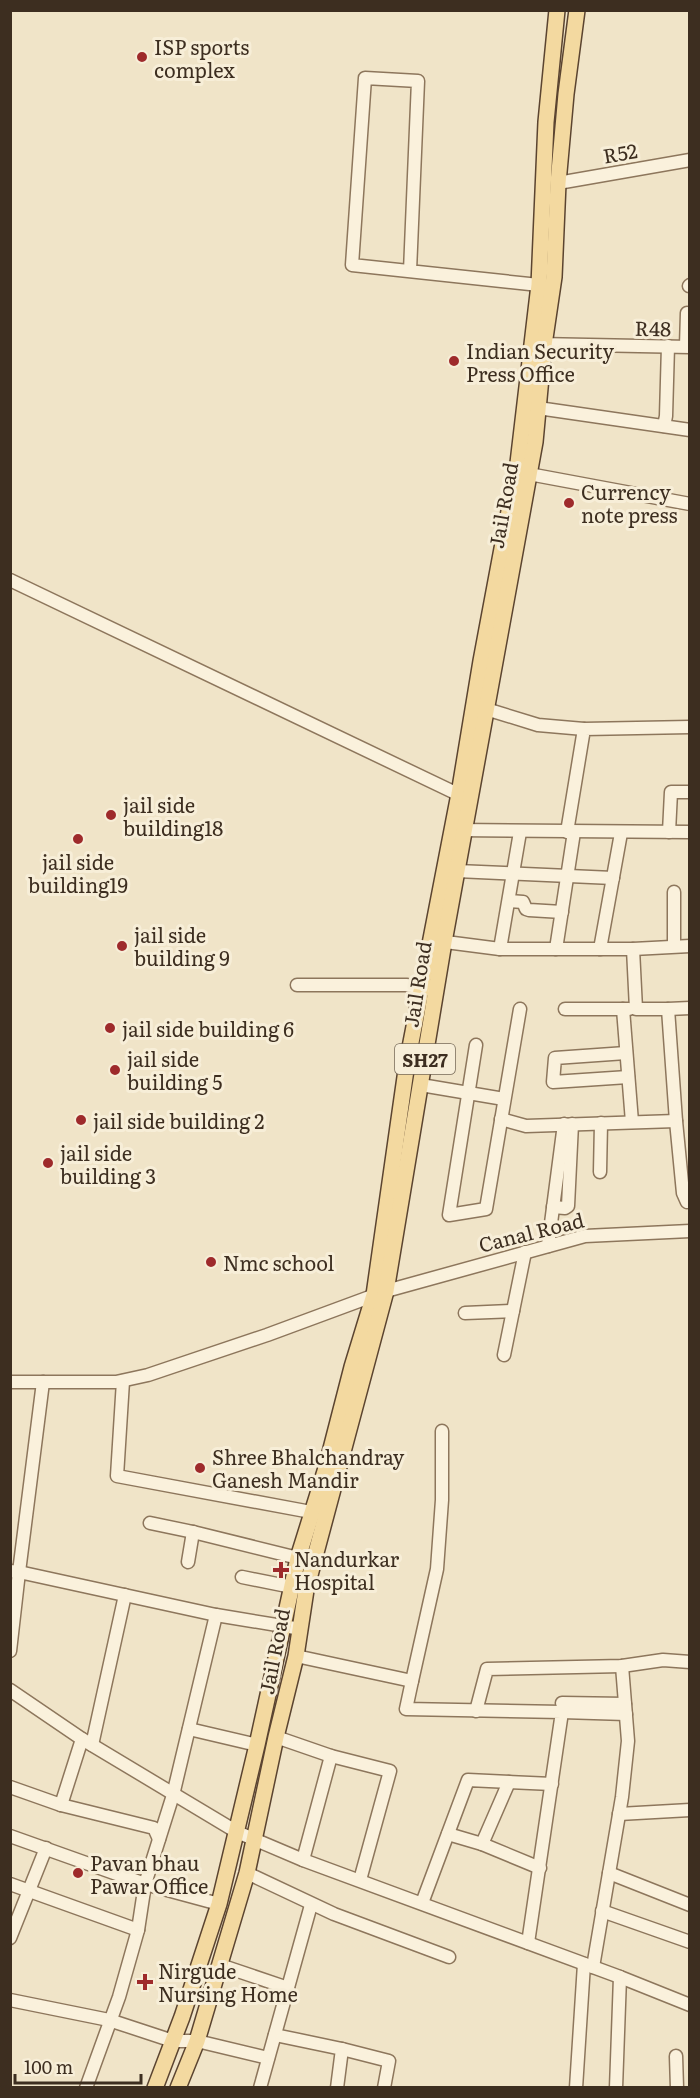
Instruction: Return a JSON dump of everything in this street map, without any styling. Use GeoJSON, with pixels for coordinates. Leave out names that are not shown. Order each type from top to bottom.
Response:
{"type":"FeatureCollection","features":[{"type":"Feature","properties":{"kind":"main road"},"geometry":{"type":"LineString","coordinates":[[464,797],[494,627],[537,344],[549,92],[557,10]]}},
{"type":"Feature","properties":{"kind":"main road","name":"Jail Road"},"geometry":{"type":"LineString","coordinates":[[178,2088],[197,2041],[247,1873],[296,1656],[306,1590],[380,1293],[421,1085],[437,990],[437,941],[457,871],[458,830],[486,709],[494,627],[535,442],[538,408],[537,344],[554,277],[558,183],[577,10]]}},
{"type":"Feature","properties":{"kind":"main road"},"geometry":{"type":"LineString","coordinates":[[549,92],[566,94]]}},
{"type":"Feature","properties":{"kind":"main road"},"geometry":{"type":"LineString","coordinates":[[155,2088],[219,1904],[298,1558],[326,1468],[352,1367],[380,1293],[407,1063],[420,987],[437,941],[458,830]]}},
{"type":"Feature","properties":{"kind":"street"},"geometry":{"type":"LineString","coordinates":[[410,271],[418,81],[365,78],[352,265],[539,285]]}},
{"type":"Feature","properties":{"kind":"street","name":"R52"},"geometry":{"type":"LineString","coordinates":[[558,183],[690,160]]}},
{"type":"Feature","properties":{"kind":"street"},"geometry":{"type":"LineString","coordinates":[[687,312],[688,346]]}},
{"type":"Feature","properties":{"kind":"street","name":"R48"},"geometry":{"type":"LineString","coordinates":[[537,344],[688,346]]}},
{"type":"Feature","properties":{"kind":"street"},"geometry":{"type":"LineString","coordinates":[[664,426],[668,346]]}},
{"type":"Feature","properties":{"kind":"street"},"geometry":{"type":"LineString","coordinates":[[538,408],[690,430]]}},
{"type":"Feature","properties":{"kind":"street"},"geometry":{"type":"LineString","coordinates":[[529,474],[690,504]]}},
{"type":"Feature","properties":{"kind":"street"},"geometry":{"type":"LineString","coordinates":[[10,580],[464,797]]}},
{"type":"Feature","properties":{"kind":"street"},"geometry":{"type":"LineString","coordinates":[[486,709],[538,725],[584,729],[690,727]]}},
{"type":"Feature","properties":{"kind":"street"},"geometry":{"type":"LineString","coordinates":[[556,949],[584,729]]}},
{"type":"Feature","properties":{"kind":"street"},"geometry":{"type":"LineString","coordinates":[[669,832],[670,792],[690,792]]}},
{"type":"Feature","properties":{"kind":"street"},"geometry":{"type":"LineString","coordinates":[[458,830],[690,832]]}},
{"type":"Feature","properties":{"kind":"street"},"geometry":{"type":"LineString","coordinates":[[500,949],[520,832]]}},
{"type":"Feature","properties":{"kind":"street"},"geometry":{"type":"LineString","coordinates":[[600,949],[621,833]]}},
{"type":"Feature","properties":{"kind":"street"},"geometry":{"type":"LineString","coordinates":[[457,871],[613,878]]}},
{"type":"Feature","properties":{"kind":"street"},"geometry":{"type":"LineString","coordinates":[[674,892],[674,946]]}},
{"type":"Feature","properties":{"kind":"street"},"geometry":{"type":"LineString","coordinates":[[509,901],[523,902],[529,910],[562,912]]}},
{"type":"Feature","properties":{"kind":"street"},"geometry":{"type":"LineString","coordinates":[[437,941],[500,949],[633,949],[690,946]]}},
{"type":"Feature","properties":{"kind":"street"},"geometry":{"type":"LineString","coordinates":[[633,949],[636,1009]]}},
{"type":"Feature","properties":{"kind":"street"},"geometry":{"type":"LineString","coordinates":[[297,985],[406,985],[437,990]]}},
{"type":"Feature","properties":{"kind":"street"},"geometry":{"type":"LineString","coordinates":[[565,1009],[690,1008]]}},
{"type":"Feature","properties":{"kind":"street"},"geometry":{"type":"LineString","coordinates":[[476,1045],[448,1215],[486,1209],[520,1009]]}},
{"type":"Feature","properties":{"kind":"street"},"geometry":{"type":"LineString","coordinates":[[623,1009],[632,1122]]}},
{"type":"Feature","properties":{"kind":"street"},"geometry":{"type":"LineString","coordinates":[[668,1009],[683,1193],[687,1202],[690,1201]]}},
{"type":"Feature","properties":{"kind":"street"},"geometry":{"type":"LineString","coordinates":[[626,1053],[555,1058],[554,1082],[628,1077]]}},
{"type":"Feature","properties":{"kind":"street"},"geometry":{"type":"LineString","coordinates":[[421,1085],[504,1099]]}},
{"type":"Feature","properties":{"kind":"street"},"geometry":{"type":"LineString","coordinates":[[501,1119],[526,1126],[676,1121]]}},
{"type":"Feature","properties":{"kind":"street"},"geometry":{"type":"LineString","coordinates":[[600,1172],[601,1123]]}},
{"type":"Feature","properties":{"kind":"street"},"geometry":{"type":"LineString","coordinates":[[548,1246],[568,1124]]}},
{"type":"Feature","properties":{"kind":"street","name":"Canal Road"},"geometry":{"type":"LineString","coordinates":[[10,1382],[123,1381],[148,1376],[380,1293],[525,1252],[585,1236],[690,1231]]}},
{"type":"Feature","properties":{"kind":"street"},"geometry":{"type":"LineString","coordinates":[[504,1355],[525,1252]]}},
{"type":"Feature","properties":{"kind":"street"},"geometry":{"type":"LineString","coordinates":[[465,1313],[513,1311]]}},
{"type":"Feature","properties":{"kind":"street"},"geometry":{"type":"LineString","coordinates":[[123,1381],[117,1476],[311,1512]]}},
{"type":"Feature","properties":{"kind":"street"},"geometry":{"type":"LineString","coordinates":[[10,1651],[15,1572],[43,1382]]}},
{"type":"Feature","properties":{"kind":"street"},"geometry":{"type":"LineString","coordinates":[[442,1431],[442,1500],[437,1569],[406,1709],[476,1711],[562,1708],[625,1709]]}},
{"type":"Feature","properties":{"kind":"street"},"geometry":{"type":"LineString","coordinates":[[150,1523],[298,1558]]}},
{"type":"Feature","properties":{"kind":"street"},"geometry":{"type":"LineString","coordinates":[[188,1562],[193,1532]]}},
{"type":"Feature","properties":{"kind":"street"},"geometry":{"type":"LineString","coordinates":[[15,1572],[216,1615],[301,1629]]}},
{"type":"Feature","properties":{"kind":"street"},"geometry":{"type":"LineString","coordinates":[[242,1577],[292,1587]]}},
{"type":"Feature","properties":{"kind":"street"},"geometry":{"type":"LineString","coordinates":[[61,1805],[87,1742],[125,1595]]}},
{"type":"Feature","properties":{"kind":"street"},"geometry":{"type":"LineString","coordinates":[[86,2088],[119,1997],[138,1930],[146,1884],[173,1795],[216,1615]]}},
{"type":"Feature","properties":{"kind":"street"},"geometry":{"type":"LineString","coordinates":[[296,1656],[412,1681]]}},
{"type":"Feature","properties":{"kind":"street"},"geometry":{"type":"LineString","coordinates":[[476,1711],[487,1669],[622,1666],[663,1660],[690,1662]]}},
{"type":"Feature","properties":{"kind":"street"},"geometry":{"type":"LineString","coordinates":[[576,2088],[588,1965],[609,1873],[628,1741],[622,1666]]}},
{"type":"Feature","properties":{"kind":"street"},"geometry":{"type":"LineString","coordinates":[[10,1689],[87,1742],[237,1832],[303,1860],[690,2005]]}},
{"type":"Feature","properties":{"kind":"street"},"geometry":{"type":"LineString","coordinates":[[528,1943],[562,1708]]}},
{"type":"Feature","properties":{"kind":"street"},"geometry":{"type":"LineString","coordinates":[[189,1729],[257,1745]]}},
{"type":"Feature","properties":{"kind":"street"},"geometry":{"type":"LineString","coordinates":[[276,1737],[331,1756],[390,1771],[360,1880]]}},
{"type":"Feature","properties":{"kind":"street"},"geometry":{"type":"LineString","coordinates":[[303,1860],[331,1756]]}},
{"type":"Feature","properties":{"kind":"street"},"geometry":{"type":"LineString","coordinates":[[422,1903],[468,1780],[552,1784]]}},
{"type":"Feature","properties":{"kind":"street"},"geometry":{"type":"LineString","coordinates":[[482,1844],[509,1782]]}},
{"type":"Feature","properties":{"kind":"street"},"geometry":{"type":"LineString","coordinates":[[10,1787],[61,1805],[154,1828],[159,1839]]}},
{"type":"Feature","properties":{"kind":"street"},"geometry":{"type":"LineString","coordinates":[[619,1814],[690,1810]]}},
{"type":"Feature","properties":{"kind":"street"},"geometry":{"type":"LineString","coordinates":[[448,1834],[482,1844],[540,1868]]}},
{"type":"Feature","properties":{"kind":"street"},"geometry":{"type":"LineString","coordinates":[[10,1836],[146,1884],[219,1904]]}},
{"type":"Feature","properties":{"kind":"street"},"geometry":{"type":"LineString","coordinates":[[10,1938],[46,1848]]}},
{"type":"Feature","properties":{"kind":"street"},"geometry":{"type":"LineString","coordinates":[[247,1873],[311,1905],[449,1957]]}},
{"type":"Feature","properties":{"kind":"street"},"geometry":{"type":"LineString","coordinates":[[609,1873],[690,1905]]}},
{"type":"Feature","properties":{"kind":"street"},"geometry":{"type":"LineString","coordinates":[[10,1884],[138,1930]]}},
{"type":"Feature","properties":{"kind":"street"},"geometry":{"type":"LineString","coordinates":[[260,2088],[311,1905]]}},
{"type":"Feature","properties":{"kind":"street"},"geometry":{"type":"LineString","coordinates":[[602,1911],[690,1942]]}},
{"type":"Feature","properties":{"kind":"street"},"geometry":{"type":"LineString","coordinates":[[220,1965],[288,1988]]}},
{"type":"Feature","properties":{"kind":"street"},"geometry":{"type":"LineString","coordinates":[[616,2088],[620,1977]]}},
{"type":"Feature","properties":{"kind":"street"},"geometry":{"type":"LineString","coordinates":[[10,2000],[109,2020],[173,2041],[197,2041],[268,2058]]}},
{"type":"Feature","properties":{"kind":"street"},"geometry":{"type":"LineString","coordinates":[[275,2035],[389,2061],[384,2088]]}},
{"type":"Feature","properties":{"kind":"street"},"geometry":{"type":"LineString","coordinates":[[337,2088],[342,2049]]}},
{"type":"Feature","properties":{"kind":"street"},"geometry":{"type":"LineString","coordinates":[[675,2056],[677,2088]]}},
{"type":"Feature","properties":{"kind":"place","name":"ISP sports complex"},"geometry":{"type":"Point","coordinates":[142,57]}},
{"type":"Feature","properties":{"kind":"place","name":"Indian Security Press Office"},"geometry":{"type":"Point","coordinates":[454,361]}},
{"type":"Feature","properties":{"kind":"place","name":"Currency note press"},"geometry":{"type":"Point","coordinates":[569,503]}},
{"type":"Feature","properties":{"kind":"place","name":"jail side building18"},"geometry":{"type":"Point","coordinates":[111,815]}},
{"type":"Feature","properties":{"kind":"place","name":"jail side building19"},"geometry":{"type":"Point","coordinates":[78,839]}},
{"type":"Feature","properties":{"kind":"place","name":"jail side building 9"},"geometry":{"type":"Point","coordinates":[122,946]}},
{"type":"Feature","properties":{"kind":"place","name":"jail side building 6"},"geometry":{"type":"Point","coordinates":[110,1028]}},
{"type":"Feature","properties":{"kind":"place","name":"jail side building 5"},"geometry":{"type":"Point","coordinates":[115,1070]}},
{"type":"Feature","properties":{"kind":"place","name":"jail side building 2"},"geometry":{"type":"Point","coordinates":[81,1120]}},
{"type":"Feature","properties":{"kind":"place","name":"jail side building 3"},"geometry":{"type":"Point","coordinates":[48,1163]}},
{"type":"Feature","properties":{"kind":"place","name":"Nmc school"},"geometry":{"type":"Point","coordinates":[211,1262]}},
{"type":"Feature","properties":{"kind":"place","name":"Shree Bhalchandray Ganesh Mandir"},"geometry":{"type":"Point","coordinates":[200,1468]}},
{"type":"Feature","properties":{"kind":"place","name":"Nandurkar Hospital"},"geometry":{"type":"Point","coordinates":[281,1570]}},
{"type":"Feature","properties":{"kind":"place","name":"Pavan bhau Pawar Office"},"geometry":{"type":"Point","coordinates":[78,1873]}},
{"type":"Feature","properties":{"kind":"place","name":"Nirgude Nursing Home"},"geometry":{"type":"Point","coordinates":[145,1982]}}]}
